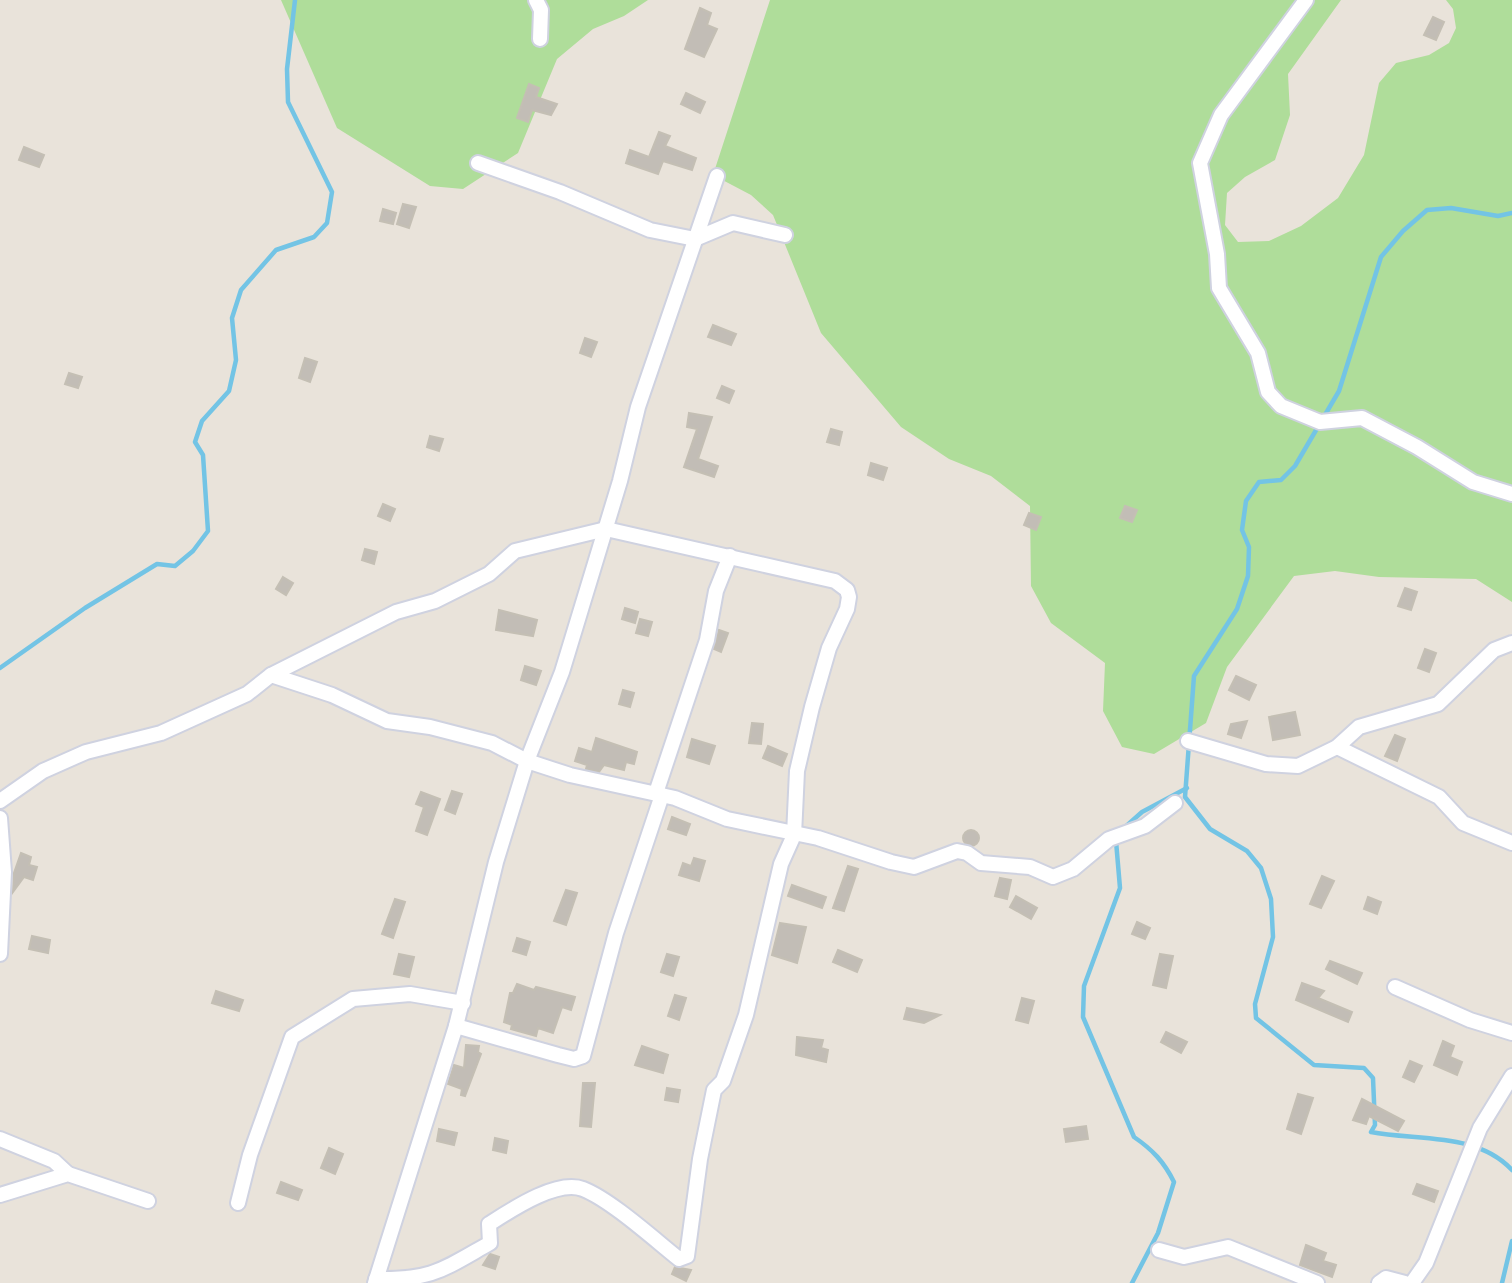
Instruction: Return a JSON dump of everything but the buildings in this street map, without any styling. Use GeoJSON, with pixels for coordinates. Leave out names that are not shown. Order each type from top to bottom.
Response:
{"type":"FeatureCollection","features":[{"type":"Feature","properties":{"kind":"street"},"geometry":{"type":"LineString","coordinates":[[537,0],[541,10],[540,39]]}},
{"type":"Feature","properties":{"kind":"street"},"geometry":{"type":"LineString","coordinates":[[1306,0],[1221,115],[1200,163],[1217,254],[1219,288],[1258,354],[1268,393],[1281,406],[1320,422],[1362,418],[1418,447],[1473,482],[1512,494]]}},
{"type":"Feature","properties":{"kind":"street"},"geometry":{"type":"LineString","coordinates":[[478,163],[560,192],[650,230],[695,239],[733,223],[785,235]]}},
{"type":"Feature","properties":{"kind":"street"},"geometry":{"type":"LineString","coordinates":[[0,801],[43,771],[86,752],[161,733],[247,694],[271,675],[396,612],[446,596],[489,574],[515,551],[606,529],[637,534],[714,556],[730,556],[817,574],[835,581],[849,597],[829,648],[797,771],[794,835],[781,864],[746,1015],[723,1081],[714,1090],[687,1256],[679,1259],[634,1223],[582,1188],[561,1189],[537,1196],[489,1224],[489,1243],[431,1276],[412,1280],[375,1281],[463,1003],[496,862],[527,761],[562,672],[606,529],[638,407],[685,277],[717,176]]}},
{"type":"Feature","properties":{"kind":"street"},"geometry":{"type":"LineString","coordinates":[[456,1026],[574,1059],[583,1056],[616,933],[706,640],[716,591],[730,556]]}},
{"type":"Feature","properties":{"kind":"street"},"geometry":{"type":"LineString","coordinates":[[1188,741],[1266,764],[1298,766],[1337,747],[1359,727],[1438,704],[1494,650],[1512,643]]}},
{"type":"Feature","properties":{"kind":"street"},"geometry":{"type":"LineString","coordinates":[[271,675],[332,695],[387,721],[430,727],[492,743],[527,761],[570,775],[659,794],[727,819],[818,838],[914,867],[957,851],[967,853],[981,863],[1030,867],[1053,877],[1073,869],[1109,839],[1145,826],[1175,803]]}},
{"type":"Feature","properties":{"kind":"street"},"geometry":{"type":"LineString","coordinates":[[1337,747],[1439,797],[1463,822],[1512,844]]}},
{"type":"Feature","properties":{"kind":"street"},"geometry":{"type":"LineString","coordinates":[[0,818],[4,872],[0,954]]}},
{"type":"Feature","properties":{"kind":"street"},"geometry":{"type":"LineString","coordinates":[[1395,987],[1470,1020],[1512,1033]]}},
{"type":"Feature","properties":{"kind":"street"},"geometry":{"type":"LineString","coordinates":[[237,1203],[250,1155],[292,1037],[353,999],[410,994],[463,1003]]}},
{"type":"Feature","properties":{"kind":"street"},"geometry":{"type":"LineString","coordinates":[[1412,1283],[1426,1263],[1439,1224],[1480,1128],[1512,1076]]}},
{"type":"Feature","properties":{"kind":"street"},"geometry":{"type":"LineString","coordinates":[[0,1139],[54,1161],[68,1174],[148,1201]]}},
{"type":"Feature","properties":{"kind":"street"},"geometry":{"type":"LineString","coordinates":[[0,1195],[68,1174]]}},
{"type":"Feature","properties":{"kind":"street"},"geometry":{"type":"LineString","coordinates":[[1159,1250],[1184,1257],[1228,1247],[1317,1283]]}},
{"type":"Feature","properties":{"kind":"street"},"geometry":{"type":"LineString","coordinates":[[1379,1283],[1386,1278],[1405,1283]]}},
{"type":"Feature","properties":{"kind":"green space"},"geometry":{"type":"Polygon","coordinates":[[[281,0],[648,0],[624,16],[593,29],[557,59],[518,153],[463,189],[430,186],[337,128],[281,0]]]}},
{"type":"Feature","properties":{"kind":"green space"},"geometry":{"type":"Polygon","coordinates":[[[770,0],[1341,0],[1288,74],[1290,115],[1275,160],[1245,177],[1227,193],[1225,225],[1238,242],[1269,241],[1301,226],[1338,198],[1364,155],[1379,83],[1396,63],[1429,55],[1449,43],[1456,28],[1453,9],[1446,0],[1512,0],[1512,602],[1476,579],[1379,577],[1335,571],[1294,576],[1227,667],[1206,723],[1154,754],[1122,747],[1103,711],[1105,663],[1051,623],[1031,586],[1030,506],[991,476],[949,459],[901,427],[821,333],[773,215],[751,195],[713,175],[770,0]]]}},
{"type":"Feature","properties":{"kind":"waterway"},"geometry":{"type":"LineString","coordinates":[[0,668],[85,608],[157,564],[175,566],[193,551],[208,531],[203,455],[195,442],[202,421],[229,391],[236,360],[232,318],[241,290],[276,250],[314,237],[327,223],[332,192],[288,102],[287,69],[295,0]]}},
{"type":"Feature","properties":{"kind":"waterway"},"geometry":{"type":"LineString","coordinates":[[1512,213],[1498,216],[1451,208],[1427,210],[1403,231],[1381,257],[1339,391],[1295,466],[1281,480],[1259,482],[1246,501],[1242,530],[1249,547],[1248,576],[1237,609],[1194,676],[1185,797],[1210,829],[1247,851],[1261,868],[1271,899],[1273,937],[1255,1004],[1256,1018],[1314,1065],[1364,1068],[1373,1078],[1375,1125],[1371,1132],[1464,1144],[1482,1149],[1512,1170]]}},
{"type":"Feature","properties":{"kind":"waterway"},"geometry":{"type":"LineString","coordinates":[[1124,828],[1142,812],[1187,788]]}},
{"type":"Feature","properties":{"kind":"waterway"},"geometry":{"type":"LineString","coordinates":[[1116,841],[1120,888],[1084,986],[1083,1017],[1134,1137],[1157,1157],[1174,1182],[1158,1233],[1132,1283]]}},
{"type":"Feature","properties":{"kind":"waterway"},"geometry":{"type":"LineString","coordinates":[[1502,1283],[1512,1241]]}}]}
